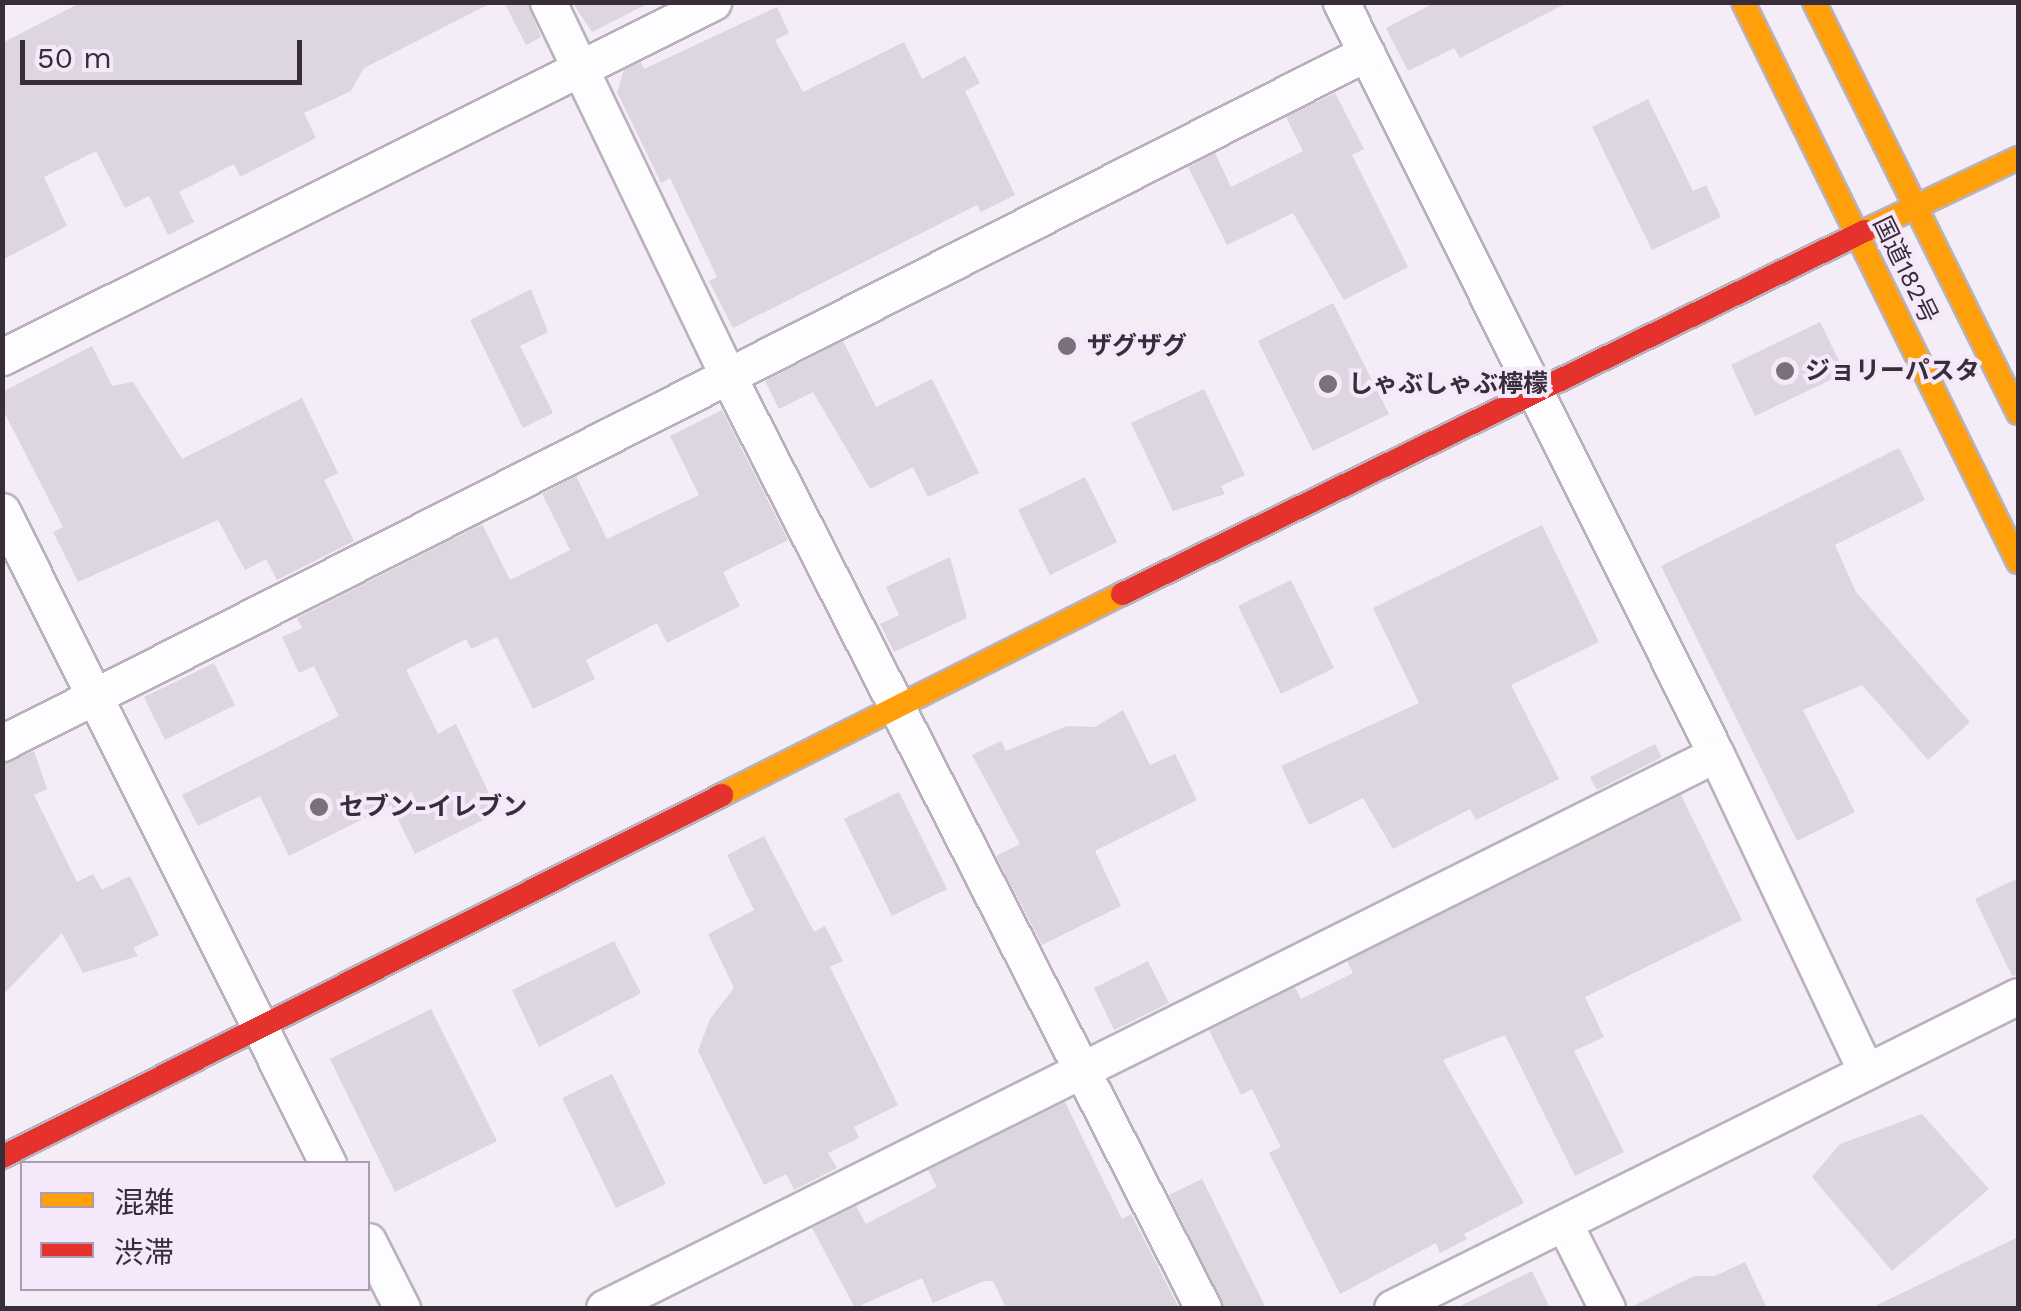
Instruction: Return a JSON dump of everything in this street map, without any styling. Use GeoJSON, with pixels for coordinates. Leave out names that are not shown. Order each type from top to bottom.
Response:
{"type":"FeatureCollection","features":[{"type":"Feature","properties":{"kind":"main road","name":"国道182号"},"geometry":{"type":"LineString","coordinates":[[1742,2],[2018,562]]}},
{"type":"Feature","properties":{"kind":"main road","name":"国道182号"},"geometry":{"type":"LineString","coordinates":[[1814,2],[2018,413]]}},
{"type":"Feature","properties":{"kind":"main road"},"geometry":{"type":"LineString","coordinates":[[2,1157],[900,711],[1534,388],[2018,158]]}},
{"type":"Feature","properties":{"kind":"street"},"geometry":{"type":"LineString","coordinates":[[548,2],[728,376],[1079,1072],[1203,1308]]}},
{"type":"Feature","properties":{"kind":"street"},"geometry":{"type":"LineString","coordinates":[[2,357],[712,2]]}},
{"type":"Feature","properties":{"kind":"street"},"geometry":{"type":"LineString","coordinates":[[1341,2],[1716,754],[1866,1072]]}},
{"type":"Feature","properties":{"kind":"street"},"geometry":{"type":"LineString","coordinates":[[2,743],[1366,53]]}},
{"type":"Feature","properties":{"kind":"street"},"geometry":{"type":"LineString","coordinates":[[2,510],[326,1161]]}},
{"type":"Feature","properties":{"kind":"street"},"geometry":{"type":"LineString","coordinates":[[604,1308],[1716,754]]}},
{"type":"Feature","properties":{"kind":"street"},"geometry":{"type":"LineString","coordinates":[[1392,1308],[1566,1225],[2018,996]]}},
{"type":"Feature","properties":{"kind":"street"},"geometry":{"type":"LineString","coordinates":[[1566,1225],[1607,1308]]}},
{"type":"Feature","properties":{"kind":"street"},"geometry":{"type":"LineString","coordinates":[[370,1245],[402,1308]]}},
{"type":"Feature","properties":{"kind":"building"},"geometry":{"type":"Polygon","coordinates":[[[82,2],[493,2],[364,68],[351,91],[304,113],[316,138],[240,177],[234,164],[179,192],[194,222],[168,235],[149,196],[125,208],[96,151],[44,177],[67,226],[2,260],[2,43],[82,2]]]}},
{"type":"Feature","properties":{"kind":"building"},"geometry":{"type":"Polygon","coordinates":[[[504,2],[527,2],[541,37],[526,45],[504,2]]]}},
{"type":"Feature","properties":{"kind":"building"},"geometry":{"type":"Polygon","coordinates":[[[572,2],[651,2],[592,32],[572,2]]]}},
{"type":"Feature","properties":{"kind":"building"},"geometry":{"type":"Polygon","coordinates":[[[1436,2],[1569,2],[1460,58],[1454,48],[1408,71],[1386,28],[1436,2]]]}},
{"type":"Feature","properties":{"kind":"building"},"geometry":{"type":"Polygon","coordinates":[[[777,7],[789,33],[775,40],[803,92],[904,42],[922,79],[965,56],[980,83],[965,91],[1015,195],[981,212],[977,205],[733,328],[709,281],[717,277],[670,178],[661,183],[617,92],[624,70],[641,62],[644,69],[777,7]]]}},
{"type":"Feature","properties":{"kind":"building"},"geometry":{"type":"Polygon","coordinates":[[[1335,93],[1364,149],[1352,155],[1408,267],[1344,300],[1293,213],[1227,245],[1188,167],[1215,153],[1231,187],[1303,151],[1286,117],[1335,93]]]}},
{"type":"Feature","properties":{"kind":"building"},"geometry":{"type":"Polygon","coordinates":[[[1648,99],[1693,191],[1706,185],[1721,217],[1652,250],[1592,127],[1648,99]]]}},
{"type":"Feature","properties":{"kind":"building"},"geometry":{"type":"Polygon","coordinates":[[[531,289],[548,332],[520,346],[553,413],[523,428],[470,320],[531,289]]]}},
{"type":"Feature","properties":{"kind":"building"},"geometry":{"type":"Polygon","coordinates":[[[1333,303],[1389,414],[1313,451],[1258,341],[1333,303]]]}},
{"type":"Feature","properties":{"kind":"building"},"geometry":{"type":"Polygon","coordinates":[[[1820,322],[1845,373],[1755,416],[1731,365],[1820,322]]]}},
{"type":"Feature","properties":{"kind":"building"},"geometry":{"type":"Polygon","coordinates":[[[843,341],[876,407],[932,379],[979,473],[928,497],[913,467],[870,489],[813,392],[779,409],[765,381],[843,341]]]}},
{"type":"Feature","properties":{"kind":"building"},"geometry":{"type":"Polygon","coordinates":[[[92,346],[112,386],[133,382],[182,459],[302,398],[338,473],[324,480],[354,541],[277,580],[266,559],[245,570],[218,520],[78,582],[53,532],[63,527],[2,408],[2,392],[92,346]]]}},
{"type":"Feature","properties":{"kind":"building"},"geometry":{"type":"Polygon","coordinates":[[[1204,389],[1245,475],[1221,486],[1225,494],[1173,511],[1131,423],[1204,389]]]}},
{"type":"Feature","properties":{"kind":"building"},"geometry":{"type":"Polygon","coordinates":[[[722,410],[788,540],[723,572],[740,606],[667,643],[657,623],[586,660],[595,679],[533,709],[497,637],[471,649],[466,639],[406,670],[438,734],[456,724],[496,808],[481,821],[415,854],[391,805],[289,856],[260,796],[198,826],[182,795],[339,716],[314,666],[299,673],[282,637],[302,628],[297,618],[482,524],[510,580],[570,550],[542,494],[576,476],[607,539],[699,495],[670,436],[722,410]]]}},
{"type":"Feature","properties":{"kind":"building"},"geometry":{"type":"Polygon","coordinates":[[[1899,448],[1925,500],[1835,545],[1856,592],[1970,722],[1928,760],[1862,685],[1803,710],[1855,812],[1797,841],[1661,566],[1899,448]]]}},
{"type":"Feature","properties":{"kind":"building"},"geometry":{"type":"Polygon","coordinates":[[[1085,477],[1117,542],[1050,575],[1018,510],[1085,477]]]}},
{"type":"Feature","properties":{"kind":"building"},"geometry":{"type":"Polygon","coordinates":[[[1542,525],[1599,642],[1511,685],[1559,779],[1476,820],[1470,809],[1393,849],[1363,798],[1309,825],[1281,766],[1419,703],[1373,608],[1542,525]]]}},
{"type":"Feature","properties":{"kind":"building"},"geometry":{"type":"Polygon","coordinates":[[[950,557],[967,618],[894,652],[880,624],[899,615],[886,587],[950,557]]]}},
{"type":"Feature","properties":{"kind":"building"},"geometry":{"type":"Polygon","coordinates":[[[1291,580],[1334,668],[1281,694],[1238,606],[1291,580]]]}},
{"type":"Feature","properties":{"kind":"building"},"geometry":{"type":"Polygon","coordinates":[[[214,663],[235,705],[165,740],[144,697],[214,663]]]}},
{"type":"Feature","properties":{"kind":"building"},"geometry":{"type":"Polygon","coordinates":[[[1123,710],[1150,765],[1175,754],[1197,800],[1095,851],[1121,906],[1042,945],[996,856],[1020,844],[972,755],[1001,741],[1006,751],[1067,726],[1095,727],[1123,710]]]}},
{"type":"Feature","properties":{"kind":"building"},"geometry":{"type":"Polygon","coordinates":[[[1655,744],[1662,757],[1597,790],[1590,777],[1655,744]]]}},
{"type":"Feature","properties":{"kind":"building"},"geometry":{"type":"Polygon","coordinates":[[[34,751],[47,789],[34,795],[77,882],[93,874],[102,890],[130,876],[159,935],[133,948],[138,956],[83,973],[62,933],[2,996],[2,764],[34,751]]]}},
{"type":"Feature","properties":{"kind":"building"},"geometry":{"type":"Polygon","coordinates":[[[899,792],[947,889],[892,916],[844,819],[899,792]]]}},
{"type":"Feature","properties":{"kind":"building"},"geometry":{"type":"Polygon","coordinates":[[[1681,795],[1742,920],[1585,997],[1604,1037],[1574,1051],[1624,1152],[1575,1176],[1505,1035],[1443,1060],[1524,1203],[1464,1234],[1467,1239],[1440,1253],[1436,1243],[1340,1294],[1269,1153],[1281,1147],[1252,1089],[1241,1095],[1209,1030],[1295,987],[1301,999],[1353,973],[1347,961],[1681,795]]]}},
{"type":"Feature","properties":{"kind":"building"},"geometry":{"type":"Polygon","coordinates":[[[764,836],[814,932],[825,926],[843,961],[830,967],[898,1105],[854,1127],[859,1138],[828,1153],[837,1168],[794,1190],[786,1174],[764,1185],[698,1051],[710,1019],[734,988],[708,934],[754,910],[727,855],[764,836]]]}},
{"type":"Feature","properties":{"kind":"building"},"geometry":{"type":"Polygon","coordinates":[[[2018,878],[2018,975],[2012,976],[1975,899],[2018,878]]]}},
{"type":"Feature","properties":{"kind":"building"},"geometry":{"type":"Polygon","coordinates":[[[614,941],[641,993],[539,1047],[512,990],[614,941]]]}},
{"type":"Feature","properties":{"kind":"building"},"geometry":{"type":"Polygon","coordinates":[[[1148,961],[1169,1003],[1114,1030],[1094,988],[1148,961]]]}},
{"type":"Feature","properties":{"kind":"building"},"geometry":{"type":"Polygon","coordinates":[[[431,1009],[497,1141],[395,1192],[330,1059],[431,1009]]]}},
{"type":"Feature","properties":{"kind":"building"},"geometry":{"type":"Polygon","coordinates":[[[612,1074],[666,1184],[616,1208],[562,1098],[612,1074]]]}},
{"type":"Feature","properties":{"kind":"building"},"geometry":{"type":"Polygon","coordinates":[[[1065,1102],[1122,1219],[1131,1214],[1179,1308],[1006,1308],[993,1281],[984,1281],[933,1303],[922,1278],[855,1308],[812,1228],[856,1206],[866,1224],[937,1187],[928,1170],[1065,1102]]]}},
{"type":"Feature","properties":{"kind":"building"},"geometry":{"type":"Polygon","coordinates":[[[1922,1114],[1989,1189],[1892,1271],[1812,1177],[1840,1144],[1922,1114]]]}},
{"type":"Feature","properties":{"kind":"building"},"geometry":{"type":"Polygon","coordinates":[[[1202,1179],[1266,1308],[1224,1308],[1169,1195],[1202,1179]]]}},
{"type":"Feature","properties":{"kind":"building"},"geometry":{"type":"Polygon","coordinates":[[[2018,1237],[2018,1308],[1871,1308],[2018,1237]]]}},
{"type":"Feature","properties":{"kind":"building"},"geometry":{"type":"Polygon","coordinates":[[[1745,1262],[1767,1308],[1629,1308],[1694,1276],[1715,1276],[1745,1262]]]}},
{"type":"Feature","properties":{"kind":"building"},"geometry":{"type":"Polygon","coordinates":[[[1532,1271],[1550,1308],[1456,1308],[1532,1271]]]}},
{"type":"Feature","properties":{"kind":"traffic: slow"},"geometry":{"type":"LineString","coordinates":[[1743,2],[2018,562]]}},
{"type":"Feature","properties":{"kind":"traffic: slow"},"geometry":{"type":"LineString","coordinates":[[1814,2],[2018,413]]}},
{"type":"Feature","properties":{"kind":"traffic: slow"},"geometry":{"type":"LineString","coordinates":[[1865,231],[2018,158]]}},
{"type":"Feature","properties":{"kind":"traffic: slow"},"geometry":{"type":"LineString","coordinates":[[722,795],[1122,594]]}},
{"type":"Feature","properties":{"kind":"traffic: jam"},"geometry":{"type":"LineString","coordinates":[[1122,594],[1865,231]]}},
{"type":"Feature","properties":{"kind":"traffic: jam"},"geometry":{"type":"LineString","coordinates":[[2,1157],[722,795]]}},
{"type":"Feature","properties":{"kind":"place","name":"ザグザグ"},"geometry":{"type":"Point","coordinates":[1067,346]}},
{"type":"Feature","properties":{"kind":"place","name":"ジョリーパスタ"},"geometry":{"type":"Point","coordinates":[1785,371]}},
{"type":"Feature","properties":{"kind":"place","name":"しゃぶしゃぶ檸檬"},"geometry":{"type":"Point","coordinates":[1328,384]}},
{"type":"Feature","properties":{"kind":"place","name":"セブン-イレブン"},"geometry":{"type":"Point","coordinates":[319,807]}}]}
